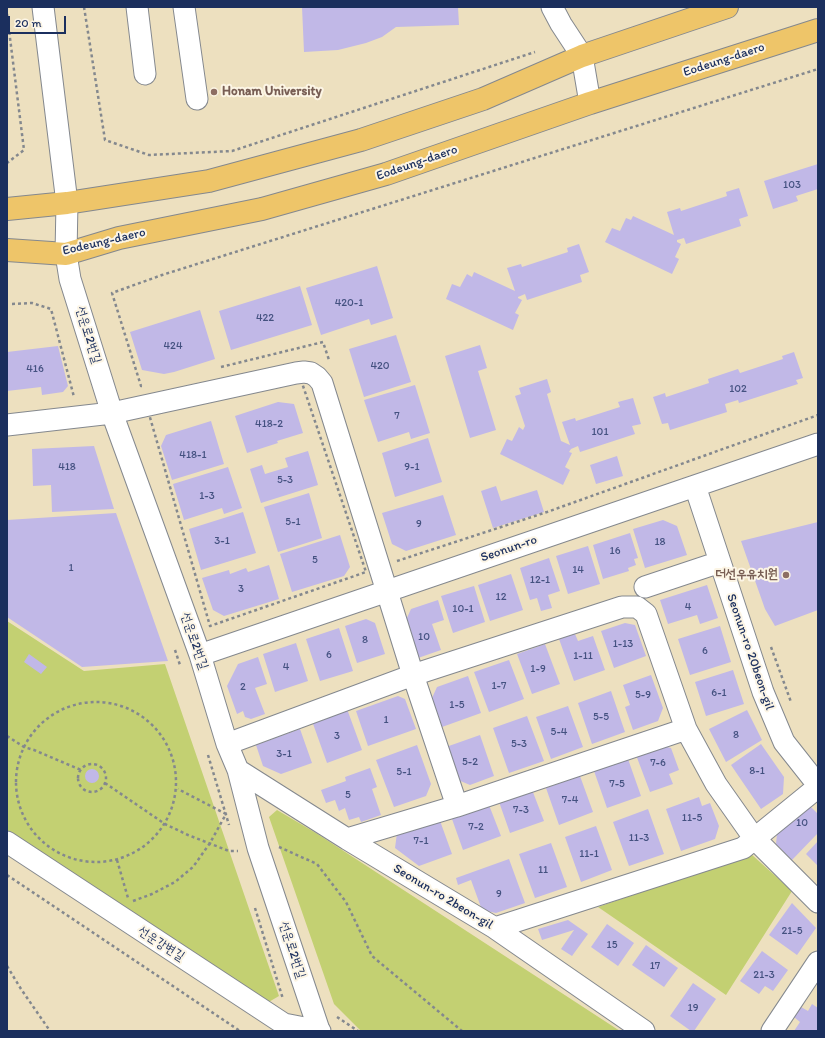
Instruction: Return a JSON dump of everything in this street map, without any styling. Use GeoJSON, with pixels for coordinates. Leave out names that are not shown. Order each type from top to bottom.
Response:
{"type":"FeatureCollection","features":[{"type":"Feature","properties":{"kind":"main road"},"geometry":{"type":"LineString","coordinates":[[7,209],[67,204],[209,182],[361,140],[482,98],[582,56],[727,7]]}},
{"type":"Feature","properties":{"kind":"main road","name":"Eodeung-daero"},"geometry":{"type":"LineString","coordinates":[[7,250],[66,254],[119,238],[262,209],[379,176],[590,102],[818,30]]}},
{"type":"Feature","properties":{"kind":"street","name":"선운로2번길"},"geometry":{"type":"LineString","coordinates":[[43,7],[67,204],[66,254],[70,279],[112,413],[200,655],[227,744],[238,770],[258,848],[319,1031]]}},
{"type":"Feature","properties":{"kind":"street"},"geometry":{"type":"LineString","coordinates":[[136,7],[145,74]]}},
{"type":"Feature","properties":{"kind":"street"},"geometry":{"type":"LineString","coordinates":[[184,7],[197,100]]}},
{"type":"Feature","properties":{"kind":"street"},"geometry":{"type":"LineString","coordinates":[[552,7],[561,24],[582,56],[590,102]]}},
{"type":"Feature","properties":{"kind":"street"},"geometry":{"type":"LineString","coordinates":[[7,425],[112,413],[296,373],[311,373],[317,377],[322,383],[413,675],[457,806]]}},
{"type":"Feature","properties":{"kind":"street","name":"Seonun-ro"},"geometry":{"type":"LineString","coordinates":[[200,655],[386,590],[818,444]]}},
{"type":"Feature","properties":{"kind":"street","name":"Seonun-ro 20beon-gil"},"geometry":{"type":"LineString","coordinates":[[695,486],[763,692],[784,742],[818,786]]}},
{"type":"Feature","properties":{"kind":"street"},"geometry":{"type":"LineString","coordinates":[[645,587],[720,562]]}},
{"type":"Feature","properties":{"kind":"street"},"geometry":{"type":"LineString","coordinates":[[227,744],[413,675],[622,607],[637,607],[646,614],[686,729],[716,784],[754,838],[818,902]]}},
{"type":"Feature","properties":{"kind":"street"},"geometry":{"type":"LineString","coordinates":[[347,839],[457,806],[686,729]]}},
{"type":"Feature","properties":{"kind":"street","name":"Seonun-ro 2beon-gil"},"geometry":{"type":"LineString","coordinates":[[238,770],[347,839],[495,928],[644,1031]]}},
{"type":"Feature","properties":{"kind":"street"},"geometry":{"type":"LineString","coordinates":[[495,928],[743,848],[818,786]]}},
{"type":"Feature","properties":{"kind":"street","name":"선운강변길"},"geometry":{"type":"LineString","coordinates":[[7,842],[284,1024],[319,1031]]}},
{"type":"Feature","properties":{"kind":"street"},"geometry":{"type":"LineString","coordinates":[[772,1031],[818,962]]}},
{"type":"Feature","properties":{"kind":"path"},"geometry":{"type":"LineString","coordinates":[[84,7],[105,140],[149,155],[232,151],[538,51]]}},
{"type":"Feature","properties":{"kind":"path"},"geometry":{"type":"LineString","coordinates":[[7,14],[24,150],[7,162]]}},
{"type":"Feature","properties":{"kind":"path"},"geometry":{"type":"LineString","coordinates":[[149,385],[141,386],[112,293],[162,275],[818,69]]}},
{"type":"Feature","properties":{"kind":"path"},"geometry":{"type":"LineString","coordinates":[[12,304],[32,303],[51,309],[74,397],[67,398]]}},
{"type":"Feature","properties":{"kind":"path"},"geometry":{"type":"LineString","coordinates":[[217,368],[324,342],[331,364]]}},
{"type":"Feature","properties":{"kind":"path"},"geometry":{"type":"LineString","coordinates":[[301,380],[366,572],[210,626],[149,414],[301,380]]}},
{"type":"Feature","properties":{"kind":"path"},"geometry":{"type":"LineString","coordinates":[[392,562],[547,512],[818,415]]}},
{"type":"Feature","properties":{"kind":"path"},"geometry":{"type":"LineString","coordinates":[[173,646],[180,666]]}},
{"type":"Feature","properties":{"kind":"path"},"geometry":{"type":"LineString","coordinates":[[98,701],[124,706],[148,720],[166,740],[176,766],[178,789],[169,819],[152,841],[130,856],[104,863],[78,861],[53,851],[34,834],[20,812],[15,786],[18,760],[29,736],[48,717],[71,705],[98,701]]}},
{"type":"Feature","properties":{"kind":"path"},"geometry":{"type":"LineString","coordinates":[[7,736],[24,747],[80,770]]}},
{"type":"Feature","properties":{"kind":"path"},"geometry":{"type":"LineString","coordinates":[[208,754],[231,829]]}},
{"type":"Feature","properties":{"kind":"path"},"geometry":{"type":"LineString","coordinates":[[97,764],[106,773],[105,783],[100,789],[94,792],[82,788],[78,776],[80,770],[85,766],[97,764]]}},
{"type":"Feature","properties":{"kind":"path"},"geometry":{"type":"LineString","coordinates":[[105,783],[165,824],[229,851],[238,851]]}},
{"type":"Feature","properties":{"kind":"path"},"geometry":{"type":"LineString","coordinates":[[178,789],[226,814]]}},
{"type":"Feature","properties":{"kind":"path"},"geometry":{"type":"LineString","coordinates":[[117,860],[129,902],[152,894],[175,882],[193,867],[210,843],[226,814]]}},
{"type":"Feature","properties":{"kind":"path"},"geometry":{"type":"LineString","coordinates":[[235,844],[240,859]]}},
{"type":"Feature","properties":{"kind":"path"},"geometry":{"type":"LineString","coordinates":[[272,847],[279,846],[317,864],[346,902],[372,956],[462,1031]]}},
{"type":"Feature","properties":{"kind":"path"},"geometry":{"type":"LineString","coordinates":[[7,875],[240,1031]]}},
{"type":"Feature","properties":{"kind":"path"},"geometry":{"type":"LineString","coordinates":[[253,903],[283,999],[278,1004]]}},
{"type":"Feature","properties":{"kind":"path"},"geometry":{"type":"LineString","coordinates":[[7,966],[50,1031]]}},
{"type":"Feature","properties":{"kind":"green space"},"geometry":{"type":"Polygon","coordinates":[[[7,621],[84,671],[165,664],[279,996],[267,1003],[7,831],[7,621]]]}},
{"type":"Feature","properties":{"kind":"green space"},"geometry":{"type":"Polygon","coordinates":[[[277,810],[316,833],[620,1031],[361,1031],[334,1004],[269,817],[277,810]]]}},
{"type":"Feature","properties":{"kind":"green space"},"geometry":{"type":"Polygon","coordinates":[[[751,854],[792,891],[726,995],[598,907],[751,854]]]}},
{"type":"Feature","properties":{"kind":"building"},"geometry":{"type":"Polygon","coordinates":[[[302,7],[458,7],[459,25],[396,27],[382,37],[366,43],[338,50],[304,52],[302,7]]]}},
{"type":"Feature","properties":{"kind":"building"},"geometry":{"type":"Polygon","coordinates":[[[818,164],[818,189],[796,196],[798,201],[773,209],[764,181],[818,164]]]}},
{"type":"Feature","properties":{"kind":"building"},"geometry":{"type":"Polygon","coordinates":[[[739,188],[748,216],[739,219],[741,226],[686,244],[684,238],[677,240],[677,242],[681,244],[675,257],[679,259],[672,274],[605,242],[612,228],[620,231],[626,218],[631,220],[633,216],[674,235],[667,212],[680,208],[681,211],[727,196],[726,192],[739,188]]]}},
{"type":"Feature","properties":{"kind":"building"},"geometry":{"type":"Polygon","coordinates":[[[579,244],[589,272],[580,275],[582,282],[527,300],[525,294],[518,297],[522,300],[515,313],[519,315],[513,330],[446,299],[452,284],[460,287],[467,274],[472,277],[474,272],[515,291],[507,268],[521,264],[522,267],[568,252],[567,248],[579,244]]]}},
{"type":"Feature","properties":{"kind":"building"},"geometry":{"type":"Polygon","coordinates":[[[377,266],[393,318],[371,325],[369,319],[321,335],[306,288],[377,266]]]}},
{"type":"Feature","properties":{"kind":"building"},"geometry":{"type":"Polygon","coordinates":[[[300,286],[312,325],[231,350],[219,311],[300,286]]]}},
{"type":"Feature","properties":{"kind":"building"},"geometry":{"type":"Polygon","coordinates":[[[200,310],[215,359],[164,374],[142,370],[130,332],[200,310]]]}},
{"type":"Feature","properties":{"kind":"building"},"geometry":{"type":"Polygon","coordinates":[[[396,335],[411,382],[364,397],[349,349],[396,335]]]}},
{"type":"Feature","properties":{"kind":"building"},"geometry":{"type":"Polygon","coordinates":[[[480,345],[487,368],[478,371],[496,430],[470,438],[445,356],[480,345]]]}},
{"type":"Feature","properties":{"kind":"building"},"geometry":{"type":"Polygon","coordinates":[[[58,346],[68,386],[63,392],[42,395],[41,387],[7,391],[7,352],[58,346]]]}},
{"type":"Feature","properties":{"kind":"building"},"geometry":{"type":"Polygon","coordinates":[[[794,352],[803,378],[796,380],[798,384],[739,403],[738,400],[725,404],[727,412],[670,430],[668,423],[662,424],[653,397],[665,393],[666,397],[709,383],[708,379],[738,369],[740,373],[783,359],[782,356],[794,352]]]}},
{"type":"Feature","properties":{"kind":"building"},"geometry":{"type":"Polygon","coordinates":[[[547,379],[551,392],[547,394],[561,441],[570,445],[562,422],[575,418],[576,421],[620,407],[618,402],[633,398],[641,424],[632,426],[635,434],[580,452],[578,446],[571,449],[569,452],[572,453],[565,467],[570,470],[563,485],[500,454],[507,439],[512,441],[519,427],[523,430],[525,426],[515,396],[521,394],[519,388],[547,379]]]}},
{"type":"Feature","properties":{"kind":"building"},"geometry":{"type":"Polygon","coordinates":[[[415,385],[430,433],[411,439],[409,432],[378,442],[364,400],[415,385]]]}},
{"type":"Feature","properties":{"kind":"building"},"geometry":{"type":"Polygon","coordinates":[[[278,402],[294,404],[303,433],[277,441],[278,443],[247,453],[235,416],[278,402]]]}},
{"type":"Feature","properties":{"kind":"building"},"geometry":{"type":"Polygon","coordinates":[[[211,421],[224,464],[172,480],[161,446],[166,435],[211,421]]]}},
{"type":"Feature","properties":{"kind":"building"},"geometry":{"type":"Polygon","coordinates":[[[428,438],[442,482],[395,497],[382,453],[428,438]]]}},
{"type":"Feature","properties":{"kind":"building"},"geometry":{"type":"Polygon","coordinates":[[[94,446],[114,509],[52,512],[51,485],[33,486],[32,449],[94,446]]]}},
{"type":"Feature","properties":{"kind":"building"},"geometry":{"type":"Polygon","coordinates":[[[308,451],[318,485],[261,503],[250,469],[262,465],[265,474],[288,467],[285,458],[308,451]]]}},
{"type":"Feature","properties":{"kind":"building"},"geometry":{"type":"Polygon","coordinates":[[[617,456],[623,476],[596,484],[590,465],[617,456]]]}},
{"type":"Feature","properties":{"kind":"building"},"geometry":{"type":"Polygon","coordinates":[[[228,467],[242,508],[224,514],[222,508],[184,520],[173,484],[228,467]]]}},
{"type":"Feature","properties":{"kind":"building"},"geometry":{"type":"Polygon","coordinates":[[[496,486],[501,501],[537,490],[544,512],[493,528],[481,491],[496,486]]]}},
{"type":"Feature","properties":{"kind":"building"},"geometry":{"type":"Polygon","coordinates":[[[309,493],[322,538],[278,552],[264,507],[309,493]]]}},
{"type":"Feature","properties":{"kind":"building"},"geometry":{"type":"Polygon","coordinates":[[[443,495],[456,535],[406,551],[392,544],[382,513],[443,495]]]}},
{"type":"Feature","properties":{"kind":"building"},"geometry":{"type":"Polygon","coordinates":[[[243,512],[256,553],[201,570],[189,529],[243,512]]]}},
{"type":"Feature","properties":{"kind":"building"},"geometry":{"type":"Polygon","coordinates":[[[116,513],[168,661],[82,667],[7,617],[7,520],[116,513]]]}},
{"type":"Feature","properties":{"kind":"building"},"geometry":{"type":"Polygon","coordinates":[[[663,520],[677,526],[687,555],[645,568],[633,529],[663,520]]]}},
{"type":"Feature","properties":{"kind":"building","name":"더선우유치원"},"geometry":{"type":"Polygon","coordinates":[[[818,522],[818,610],[775,626],[765,609],[741,541],[818,522]]]}},
{"type":"Feature","properties":{"kind":"building"},"geometry":{"type":"Polygon","coordinates":[[[630,533],[638,558],[634,559],[636,565],[628,568],[629,571],[603,579],[593,545],[630,533]]]}},
{"type":"Feature","properties":{"kind":"building"},"geometry":{"type":"Polygon","coordinates":[[[340,535],[350,567],[344,576],[292,592],[280,554],[340,535]]]}},
{"type":"Feature","properties":{"kind":"building"},"geometry":{"type":"Polygon","coordinates":[[[588,546],[600,584],[568,594],[556,556],[588,546]]]}},
{"type":"Feature","properties":{"kind":"building"},"geometry":{"type":"Polygon","coordinates":[[[549,558],[560,591],[548,595],[552,608],[541,611],[537,598],[530,600],[520,568],[549,558]]]}},
{"type":"Feature","properties":{"kind":"building"},"geometry":{"type":"Polygon","coordinates":[[[269,565],[279,599],[224,616],[213,610],[202,578],[229,570],[230,574],[246,568],[248,572],[269,565]]]}},
{"type":"Feature","properties":{"kind":"building"},"geometry":{"type":"Polygon","coordinates":[[[511,574],[523,610],[490,621],[478,585],[511,574]]]}},
{"type":"Feature","properties":{"kind":"building"},"geometry":{"type":"Polygon","coordinates":[[[707,585],[718,618],[700,624],[697,615],[668,624],[660,600],[707,585]]]}},
{"type":"Feature","properties":{"kind":"building"},"geometry":{"type":"Polygon","coordinates":[[[474,586],[485,622],[453,633],[441,596],[474,586]]]}},
{"type":"Feature","properties":{"kind":"building"},"geometry":{"type":"Polygon","coordinates":[[[438,600],[444,620],[432,624],[441,650],[418,658],[406,620],[411,609],[438,600]]]}},
{"type":"Feature","properties":{"kind":"building"},"geometry":{"type":"Polygon","coordinates":[[[366,619],[375,623],[385,654],[357,663],[345,626],[366,619]]]}},
{"type":"Feature","properties":{"kind":"building"},"geometry":{"type":"Polygon","coordinates":[[[625,623],[635,625],[646,656],[614,668],[601,631],[625,623]]]}},
{"type":"Feature","properties":{"kind":"building"},"geometry":{"type":"Polygon","coordinates":[[[720,626],[731,662],[690,675],[678,639],[720,626]]]}},
{"type":"Feature","properties":{"kind":"building"},"geometry":{"type":"Polygon","coordinates":[[[339,628],[353,671],[320,681],[306,639],[339,628]]]}},
{"type":"Feature","properties":{"kind":"building"},"geometry":{"type":"Polygon","coordinates":[[[575,634],[578,641],[593,636],[605,670],[574,681],[559,639],[575,634]]]}},
{"type":"Feature","properties":{"kind":"building"},"geometry":{"type":"Polygon","coordinates":[[[296,643],[308,681],[275,692],[263,654],[296,643]]]}},
{"type":"Feature","properties":{"kind":"building"},"geometry":{"type":"Polygon","coordinates":[[[545,644],[560,684],[532,694],[517,654],[545,644]]]}},
{"type":"Feature","properties":{"kind":"building"},"geometry":{"type":"Polygon","coordinates":[[[29,654],[47,667],[41,674],[24,662],[29,654]]]}},
{"type":"Feature","properties":{"kind":"building"},"geometry":{"type":"Polygon","coordinates":[[[258,657],[267,684],[255,688],[265,714],[251,719],[245,717],[243,711],[237,714],[227,686],[238,664],[258,657]]]}},
{"type":"Feature","properties":{"kind":"building"},"geometry":{"type":"Polygon","coordinates":[[[509,660],[524,699],[489,712],[474,672],[509,660]]]}},
{"type":"Feature","properties":{"kind":"building"},"geometry":{"type":"Polygon","coordinates":[[[733,670],[744,704],[706,716],[695,682],[733,670]]]}},
{"type":"Feature","properties":{"kind":"building"},"geometry":{"type":"Polygon","coordinates":[[[651,675],[663,708],[658,721],[633,730],[625,707],[630,705],[623,685],[651,675]]]}},
{"type":"Feature","properties":{"kind":"building"},"geometry":{"type":"Polygon","coordinates":[[[468,676],[481,713],[442,727],[432,698],[437,687],[468,676]]]}},
{"type":"Feature","properties":{"kind":"building"},"geometry":{"type":"Polygon","coordinates":[[[611,691],[625,732],[592,744],[578,703],[611,691]]]}},
{"type":"Feature","properties":{"kind":"building"},"geometry":{"type":"Polygon","coordinates":[[[398,696],[405,699],[416,729],[368,746],[356,711],[398,696]]]}},
{"type":"Feature","properties":{"kind":"building"},"geometry":{"type":"Polygon","coordinates":[[[568,706],[583,747],[551,759],[536,717],[568,706]]]}},
{"type":"Feature","properties":{"kind":"building"},"geometry":{"type":"Polygon","coordinates":[[[347,709],[362,750],[327,763],[312,721],[347,709]]]}},
{"type":"Feature","properties":{"kind":"building"},"geometry":{"type":"Polygon","coordinates":[[[747,710],[762,740],[726,762],[709,729],[747,710]]]}},
{"type":"Feature","properties":{"kind":"building"},"geometry":{"type":"Polygon","coordinates":[[[527,716],[544,761],[509,773],[493,728],[527,716]]]}},
{"type":"Feature","properties":{"kind":"building"},"geometry":{"type":"Polygon","coordinates":[[[300,729],[312,763],[281,774],[263,766],[256,745],[300,729]]]}},
{"type":"Feature","properties":{"kind":"building"},"geometry":{"type":"Polygon","coordinates":[[[480,735],[494,776],[470,785],[458,780],[446,747],[480,735]]]}},
{"type":"Feature","properties":{"kind":"building"},"geometry":{"type":"Polygon","coordinates":[[[761,744],[784,777],[783,794],[761,809],[731,765],[761,744]]]}},
{"type":"Feature","properties":{"kind":"building"},"geometry":{"type":"Polygon","coordinates":[[[417,745],[431,784],[426,796],[394,807],[376,760],[417,745]]]}},
{"type":"Feature","properties":{"kind":"building"},"geometry":{"type":"Polygon","coordinates":[[[663,746],[671,748],[679,770],[669,774],[673,784],[650,792],[636,755],[663,746]]]}},
{"type":"Feature","properties":{"kind":"building"},"geometry":{"type":"Polygon","coordinates":[[[628,759],[641,796],[607,808],[594,771],[628,759]]]}},
{"type":"Feature","properties":{"kind":"building"},"geometry":{"type":"Polygon","coordinates":[[[370,768],[377,787],[372,789],[381,815],[361,822],[359,817],[349,820],[345,808],[339,811],[335,800],[326,803],[321,790],[346,781],[345,777],[370,768]]]}},
{"type":"Feature","properties":{"kind":"building"},"geometry":{"type":"Polygon","coordinates":[[[89,769],[95,769],[99,773],[99,779],[95,783],[89,783],[85,779],[85,773],[89,769]]]}},
{"type":"Feature","properties":{"kind":"building"},"geometry":{"type":"Polygon","coordinates":[[[580,776],[593,812],[559,825],[546,788],[580,776]]]}},
{"type":"Feature","properties":{"kind":"building"},"geometry":{"type":"Polygon","coordinates":[[[531,787],[544,821],[510,833],[498,799],[531,787]]]}},
{"type":"Feature","properties":{"kind":"building"},"geometry":{"type":"Polygon","coordinates":[[[699,797],[702,806],[710,803],[719,826],[715,839],[681,851],[666,809],[699,797]]]}},
{"type":"Feature","properties":{"kind":"building"},"geometry":{"type":"Polygon","coordinates":[[[807,803],[818,814],[818,833],[792,860],[776,844],[777,834],[807,803]]]}},
{"type":"Feature","properties":{"kind":"building"},"geometry":{"type":"Polygon","coordinates":[[[489,805],[501,836],[463,850],[452,819],[489,805]]]}},
{"type":"Feature","properties":{"kind":"building"},"geometry":{"type":"Polygon","coordinates":[[[648,809],[664,854],[629,866],[613,822],[648,809]]]}},
{"type":"Feature","properties":{"kind":"building"},"geometry":{"type":"Polygon","coordinates":[[[439,818],[452,854],[419,866],[395,848],[397,833],[439,818]]]}},
{"type":"Feature","properties":{"kind":"building"},"geometry":{"type":"Polygon","coordinates":[[[596,826],[612,870],[581,882],[565,837],[596,826]]]}},
{"type":"Feature","properties":{"kind":"building"},"geometry":{"type":"Polygon","coordinates":[[[818,841],[818,866],[806,854],[818,841]]]}},
{"type":"Feature","properties":{"kind":"building"},"geometry":{"type":"Polygon","coordinates":[[[551,843],[567,887],[535,898],[519,854],[551,843]]]}},
{"type":"Feature","properties":{"kind":"building"},"geometry":{"type":"Polygon","coordinates":[[[509,859],[525,903],[496,913],[482,910],[471,880],[458,885],[456,878],[509,859]]]}},
{"type":"Feature","properties":{"kind":"building"},"geometry":{"type":"Polygon","coordinates":[[[792,903],[816,928],[797,955],[769,935],[792,903]]]}},
{"type":"Feature","properties":{"kind":"building"},"geometry":{"type":"Polygon","coordinates":[[[568,920],[588,934],[572,956],[561,949],[574,930],[542,940],[538,929],[568,920]]]}},
{"type":"Feature","properties":{"kind":"building"},"geometry":{"type":"Polygon","coordinates":[[[607,924],[634,943],[618,966],[591,947],[607,924]]]}},
{"type":"Feature","properties":{"kind":"building"},"geometry":{"type":"Polygon","coordinates":[[[646,945],[678,968],[664,987],[632,965],[646,945]]]}},
{"type":"Feature","properties":{"kind":"building"},"geometry":{"type":"Polygon","coordinates":[[[762,951],[788,970],[773,991],[765,986],[759,994],[740,981],[762,951]]]}},
{"type":"Feature","properties":{"kind":"building"},"geometry":{"type":"Polygon","coordinates":[[[693,983],[716,999],[694,1031],[691,1031],[670,1016],[693,983]]]}},
{"type":"Feature","properties":{"kind":"building"},"geometry":{"type":"Polygon","coordinates":[[[812,1004],[818,1008],[818,1031],[794,1031],[800,1022],[794,1017],[801,1007],[808,1011],[812,1004]]]}},
{"type":"Feature","properties":{"kind":"place","name":"Honam University"},"geometry":{"type":"Point","coordinates":[214,92]}},
{"type":"Feature","properties":{"kind":"place","name":"더선우유치원"},"geometry":{"type":"Point","coordinates":[786,575]}}]}
